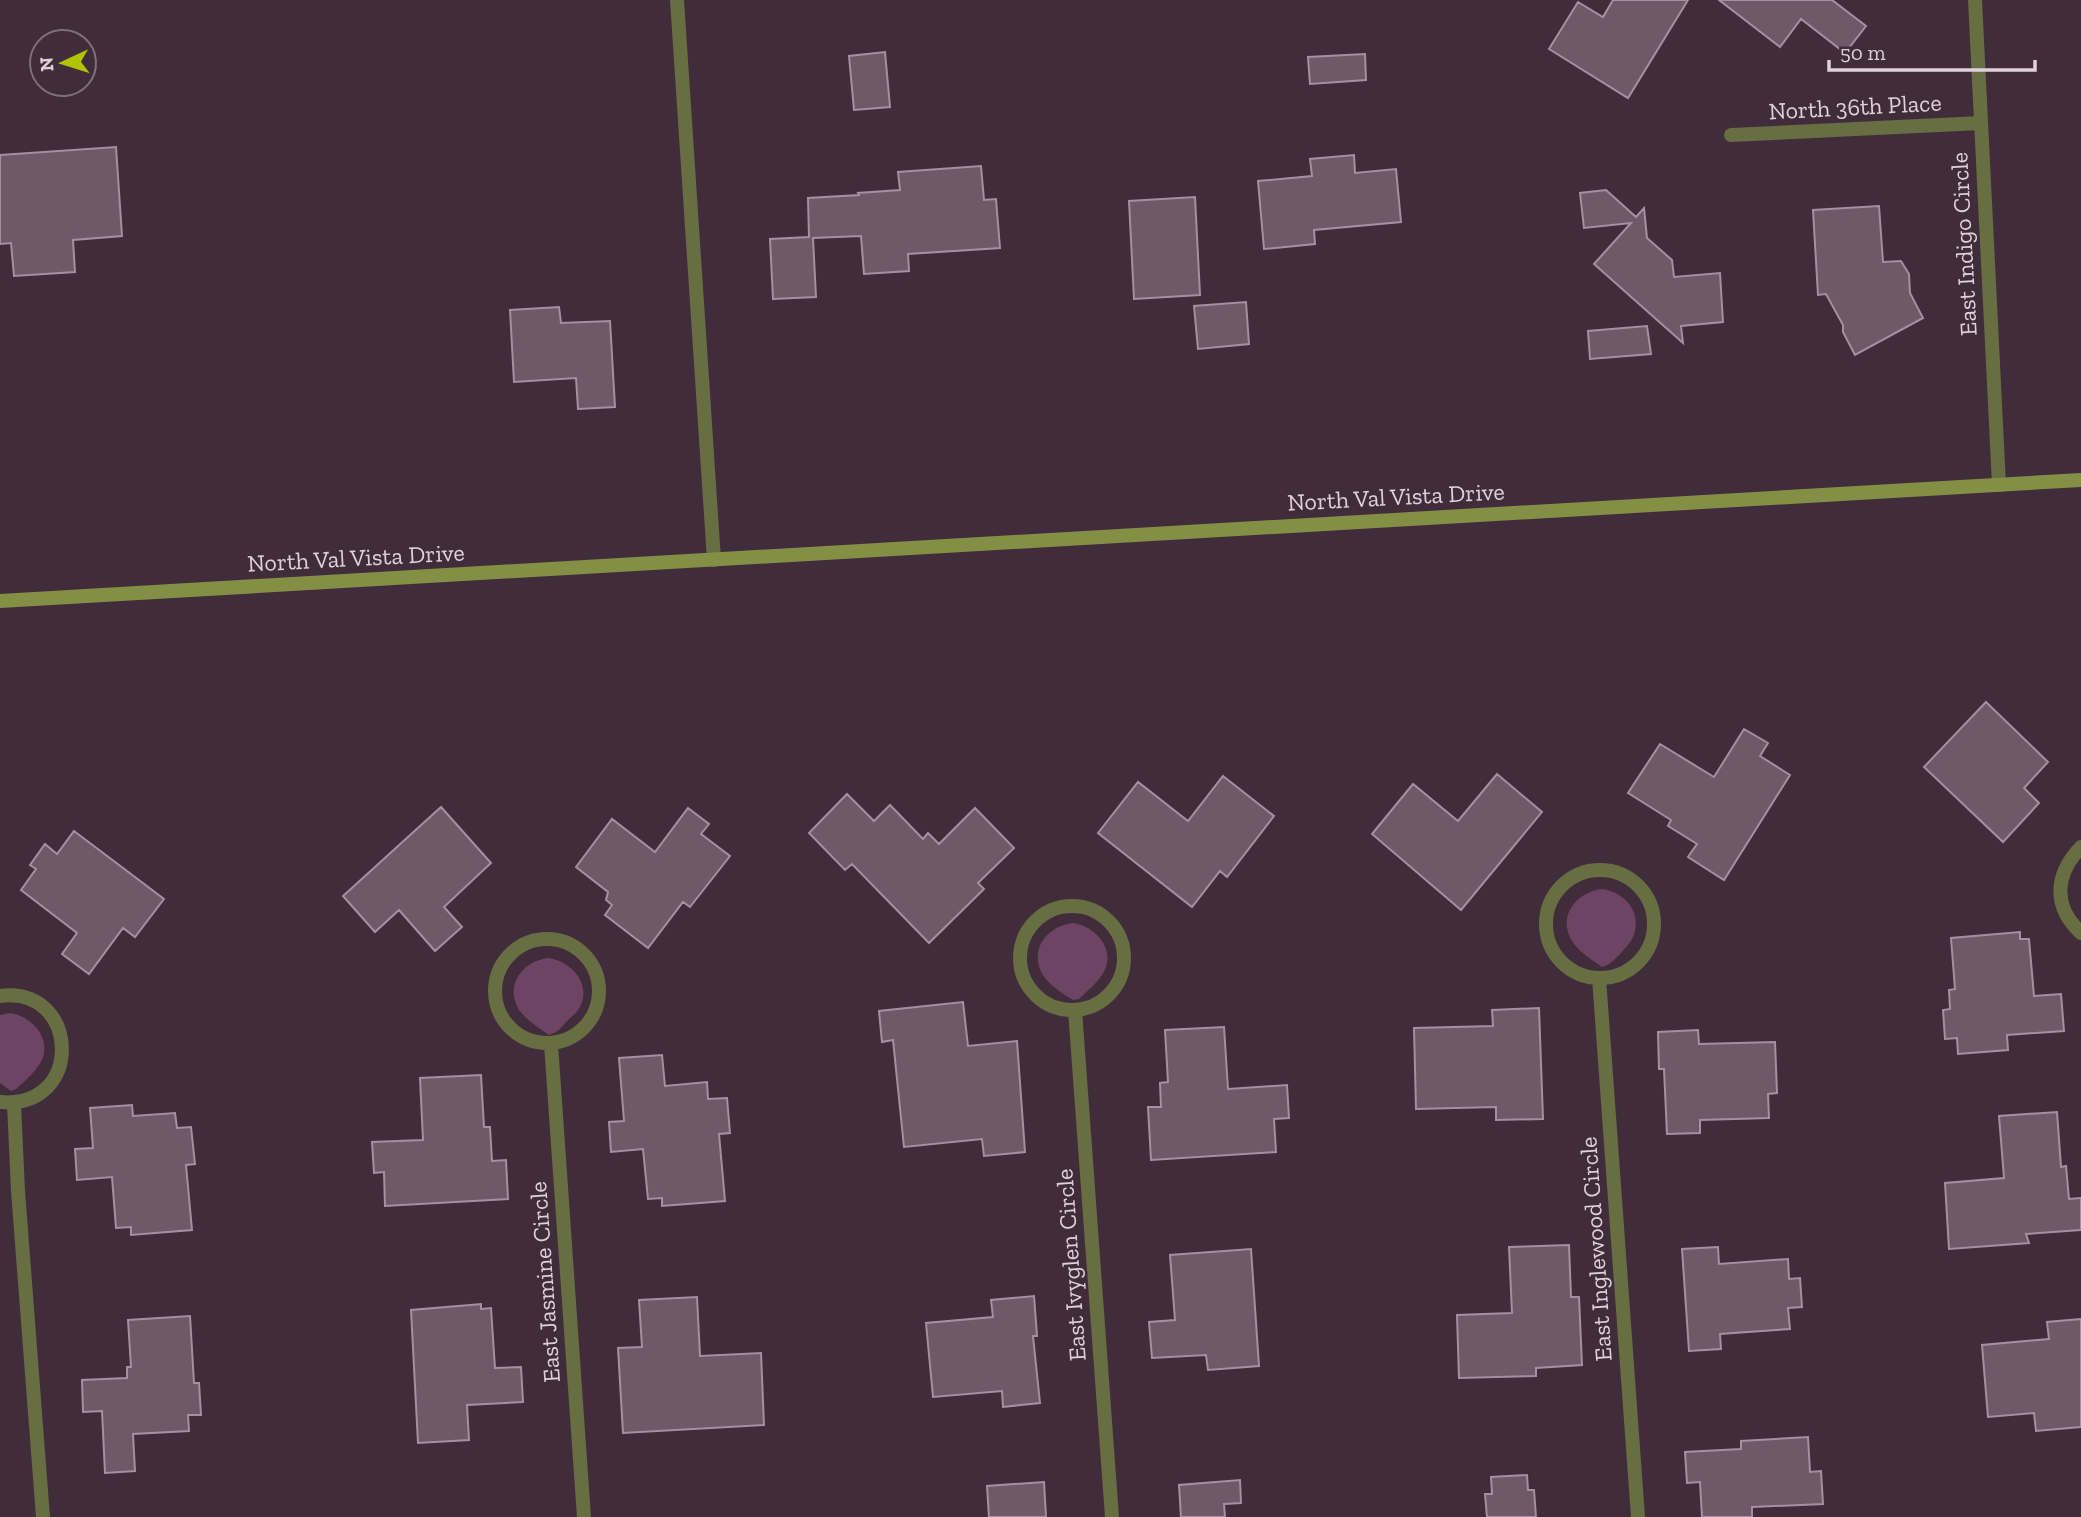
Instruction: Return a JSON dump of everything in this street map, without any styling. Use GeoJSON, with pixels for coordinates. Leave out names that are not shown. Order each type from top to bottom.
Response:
{"type":"FeatureCollection","features":[{"type":"Feature","properties":{"kind":"main road","name":"North Val Vista Drive"},"geometry":{"type":"LineString","coordinates":[[0,601],[2081,480]]}},
{"type":"Feature","properties":{"kind":"street"},"geometry":{"type":"LineString","coordinates":[[677,0],[715,560]]}},
{"type":"Feature","properties":{"kind":"street","name":"East Indigo Circle"},"geometry":{"type":"LineString","coordinates":[[1975,0],[2000,485]]}},
{"type":"Feature","properties":{"kind":"street","name":"North 36th Place"},"geometry":{"type":"LineString","coordinates":[[1731,135],[1981,123]]}},
{"type":"Feature","properties":{"kind":"street"},"geometry":{"type":"LineString","coordinates":[[2081,847],[2069,859],[2062,875],[2060,893],[2063,910],[2072,925],[2081,933]]}},
{"type":"Feature","properties":{"kind":"street"},"geometry":{"type":"LineString","coordinates":[[1590,870],[1608,870],[1625,876],[1639,887],[1649,901],[1654,919],[1652,937],[1645,954],[1633,967],[1617,976],[1600,978],[1582,975],[1566,967],[1554,953],[1547,937],[1546,919],[1550,902],[1567,881],[1590,870]]}},
{"type":"Feature","properties":{"kind":"street"},"geometry":{"type":"LineString","coordinates":[[1065,905],[1091,909],[1112,923],[1121,938],[1125,954],[1115,987],[1104,999],[1089,1008],[1075,1010],[1055,1007],[1039,999],[1027,986],[1021,970],[1019,952],[1024,935],[1034,920],[1049,910],[1065,905]]}},
{"type":"Feature","properties":{"kind":"street"},"geometry":{"type":"LineString","coordinates":[[554,938],[570,943],[584,953],[594,967],[599,983],[596,1009],[582,1030],[568,1039],[551,1044],[534,1042],[518,1035],[505,1022],[497,1007],[495,989],[498,972],[507,957],[520,946],[536,939],[554,938]]}},
{"type":"Feature","properties":{"kind":"street","name":"East Inglewood Circle"},"geometry":{"type":"LineString","coordinates":[[1600,978],[1638,1517]]}},
{"type":"Feature","properties":{"kind":"street"},"geometry":{"type":"LineString","coordinates":[[0,996],[22,996],[37,1003],[50,1014],[59,1028],[63,1045],[62,1062],[44,1091],[30,1099],[7,1103],[18,1191],[43,1517]]}},
{"type":"Feature","properties":{"kind":"street","name":"East Ivyglen Circle"},"geometry":{"type":"LineString","coordinates":[[1075,1010],[1112,1517]]}},
{"type":"Feature","properties":{"kind":"street","name":"East Jasmine Circle"},"geometry":{"type":"LineString","coordinates":[[551,1044],[584,1517]]}},
{"type":"Feature","properties":{"kind":"shaded area"},"geometry":{"type":"Polygon","coordinates":[[[1602,889],[1616,894],[1628,903],[1636,923],[1629,944],[1612,962],[1602,967],[1575,945],[1568,932],[1567,923],[1568,915],[1577,900],[1602,889]]]}},
{"type":"Feature","properties":{"kind":"shaded area"},"geometry":{"type":"Polygon","coordinates":[[[1073,923],[1097,934],[1106,949],[1107,957],[1100,978],[1079,999],[1073,1000],[1046,979],[1039,966],[1038,957],[1039,948],[1048,934],[1073,923]]]}},
{"type":"Feature","properties":{"kind":"shaded area"},"geometry":{"type":"Polygon","coordinates":[[[548,958],[572,969],[582,984],[583,992],[578,1010],[559,1030],[549,1035],[522,1014],[515,1001],[514,992],[518,976],[524,969],[548,958]]]}},
{"type":"Feature","properties":{"kind":"shaded area"},"geometry":{"type":"Polygon","coordinates":[[[0,1015],[19,1015],[34,1025],[43,1039],[44,1048],[37,1068],[11,1091],[0,1083],[0,1015]]]}},
{"type":"Feature","properties":{"kind":"building"},"geometry":{"type":"Polygon","coordinates":[[[1613,0],[1688,0],[1628,98],[1549,49],[1578,2],[1603,17],[1613,0]]]}},
{"type":"Feature","properties":{"kind":"building"},"geometry":{"type":"Polygon","coordinates":[[[1719,0],[1832,0],[1866,26],[1845,53],[1801,19],[1780,47],[1719,0]]]}},
{"type":"Feature","properties":{"kind":"building"},"geometry":{"type":"Polygon","coordinates":[[[885,52],[890,107],[854,110],[849,56],[885,52]]]}},
{"type":"Feature","properties":{"kind":"building"},"geometry":{"type":"Polygon","coordinates":[[[1365,54],[1366,80],[1310,84],[1308,57],[1365,54]]]}},
{"type":"Feature","properties":{"kind":"building"},"geometry":{"type":"Polygon","coordinates":[[[116,147],[122,236],[73,240],[75,272],[14,276],[11,243],[0,244],[0,155],[116,147]]]}},
{"type":"Feature","properties":{"kind":"building"},"geometry":{"type":"Polygon","coordinates":[[[1354,155],[1355,173],[1396,169],[1401,222],[1314,230],[1315,244],[1264,249],[1258,181],[1312,176],[1310,159],[1354,155]]]}},
{"type":"Feature","properties":{"kind":"building"},"geometry":{"type":"Polygon","coordinates":[[[981,166],[984,200],[996,199],[1000,248],[908,254],[909,271],[864,274],[861,236],[813,238],[816,297],[773,299],[770,239],[809,237],[808,198],[900,190],[898,172],[981,166]]]}},
{"type":"Feature","properties":{"kind":"building"},"geometry":{"type":"Polygon","coordinates":[[[1606,190],[1636,217],[1644,208],[1647,238],[1672,260],[1674,277],[1720,273],[1723,322],[1681,326],[1683,343],[1594,264],[1631,223],[1584,228],[1580,193],[1606,190]]]}},
{"type":"Feature","properties":{"kind":"building"},"geometry":{"type":"Polygon","coordinates":[[[1195,197],[1200,295],[1134,299],[1129,201],[1195,197]]]}},
{"type":"Feature","properties":{"kind":"building"},"geometry":{"type":"Polygon","coordinates":[[[1879,206],[1883,262],[1901,261],[1909,274],[1910,293],[1923,318],[1855,355],[1826,294],[1818,295],[1813,210],[1879,206]]]}},
{"type":"Feature","properties":{"kind":"building"},"geometry":{"type":"Polygon","coordinates":[[[1246,302],[1249,344],[1198,349],[1194,306],[1246,302]]]}},
{"type":"Feature","properties":{"kind":"building"},"geometry":{"type":"Polygon","coordinates":[[[559,307],[561,323],[610,321],[615,407],[578,409],[576,378],[514,382],[510,310],[559,307]]]}},
{"type":"Feature","properties":{"kind":"building"},"geometry":{"type":"Polygon","coordinates":[[[1647,326],[1651,354],[1590,359],[1588,331],[1647,326]]]}},
{"type":"Feature","properties":{"kind":"building"},"geometry":{"type":"Polygon","coordinates":[[[1986,702],[2048,762],[2024,788],[2039,803],[2003,842],[1924,767],[1986,702]]]}},
{"type":"Feature","properties":{"kind":"building"},"geometry":{"type":"Polygon","coordinates":[[[1744,729],[1768,743],[1760,756],[1790,775],[1724,880],[1688,857],[1697,844],[1668,826],[1671,820],[1628,793],[1660,744],[1714,777],[1744,729]]]}},
{"type":"Feature","properties":{"kind":"building"},"geometry":{"type":"Polygon","coordinates":[[[1497,774],[1542,812],[1461,910],[1372,834],[1413,784],[1458,821],[1497,774]]]}},
{"type":"Feature","properties":{"kind":"building"},"geometry":{"type":"Polygon","coordinates":[[[1223,776],[1274,816],[1227,877],[1220,871],[1192,907],[1098,833],[1138,782],[1188,821],[1223,776]]]}},
{"type":"Feature","properties":{"kind":"building"},"geometry":{"type":"Polygon","coordinates":[[[847,794],[874,821],[890,805],[923,839],[928,833],[939,844],[975,808],[1014,848],[978,883],[984,889],[929,943],[852,864],[845,870],[809,833],[847,794]]]}},
{"type":"Feature","properties":{"kind":"building"},"geometry":{"type":"Polygon","coordinates":[[[441,807],[491,863],[444,907],[462,927],[435,951],[399,910],[375,932],[343,896],[441,807]]]}},
{"type":"Feature","properties":{"kind":"building"},"geometry":{"type":"Polygon","coordinates":[[[688,808],[709,824],[701,834],[730,856],[690,907],[683,902],[648,948],[605,915],[612,905],[606,900],[608,892],[576,867],[612,819],[655,852],[688,808]]]}},
{"type":"Feature","properties":{"kind":"building"},"geometry":{"type":"Polygon","coordinates":[[[74,831],[164,899],[135,937],[123,928],[89,974],[62,954],[77,933],[21,890],[36,869],[30,865],[45,844],[57,854],[74,831]]]}},
{"type":"Feature","properties":{"kind":"building"},"geometry":{"type":"Polygon","coordinates":[[[2020,932],[2020,939],[2029,939],[2034,996],[2061,994],[2064,1031],[2007,1035],[2008,1050],[1958,1054],[1957,1038],[1945,1039],[1943,1010],[1950,1009],[1949,990],[1955,989],[1951,938],[2020,932]]]}},
{"type":"Feature","properties":{"kind":"building"},"geometry":{"type":"Polygon","coordinates":[[[963,1002],[968,1046],[1017,1041],[1025,1152],[984,1156],[982,1139],[904,1147],[893,1040],[882,1042],[879,1011],[963,1002]]]}},
{"type":"Feature","properties":{"kind":"building"},"geometry":{"type":"Polygon","coordinates":[[[1539,1008],[1543,1119],[1496,1120],[1496,1107],[1416,1109],[1414,1028],[1493,1026],[1492,1010],[1539,1008]]]}},
{"type":"Feature","properties":{"kind":"building"},"geometry":{"type":"Polygon","coordinates":[[[1224,1027],[1228,1089],[1287,1085],[1289,1118],[1274,1119],[1276,1152],[1151,1160],[1148,1107],[1161,1107],[1160,1083],[1168,1082],[1165,1030],[1224,1027]]]}},
{"type":"Feature","properties":{"kind":"building"},"geometry":{"type":"Polygon","coordinates":[[[1698,1030],[1699,1044],[1775,1042],[1777,1093],[1768,1094],[1769,1118],[1700,1120],[1700,1133],[1667,1134],[1664,1069],[1659,1069],[1658,1032],[1698,1030]]]}},
{"type":"Feature","properties":{"kind":"building"},"geometry":{"type":"Polygon","coordinates":[[[662,1055],[665,1086],[707,1082],[708,1099],[727,1098],[730,1133],[719,1134],[725,1201],[662,1206],[662,1198],[648,1199],[643,1149],[611,1152],[609,1122],[624,1121],[619,1058],[662,1055]]]}},
{"type":"Feature","properties":{"kind":"building"},"geometry":{"type":"Polygon","coordinates":[[[481,1075],[484,1127],[490,1127],[492,1161],[506,1160],[508,1199],[385,1206],[384,1172],[374,1173],[372,1142],[423,1140],[420,1078],[481,1075]]]}},
{"type":"Feature","properties":{"kind":"building"},"geometry":{"type":"Polygon","coordinates":[[[132,1105],[133,1116],[175,1113],[177,1128],[191,1127],[195,1164],[186,1165],[192,1230],[131,1235],[131,1227],[116,1228],[112,1177],[77,1180],[75,1149],[93,1148],[90,1108],[132,1105]]]}},
{"type":"Feature","properties":{"kind":"building"},"geometry":{"type":"Polygon","coordinates":[[[2057,1112],[2061,1167],[2066,1166],[2069,1199],[2081,1198],[2081,1230],[2026,1234],[2029,1243],[1949,1249],[1945,1183],[2004,1178],[1999,1116],[2057,1112]]]}},
{"type":"Feature","properties":{"kind":"building"},"geometry":{"type":"Polygon","coordinates":[[[1569,1245],[1571,1297],[1579,1297],[1582,1365],[1536,1368],[1536,1376],[1459,1378],[1457,1315],[1512,1313],[1509,1247],[1569,1245]]]}},
{"type":"Feature","properties":{"kind":"building"},"geometry":{"type":"Polygon","coordinates":[[[1718,1247],[1719,1264],[1788,1259],[1789,1279],[1800,1278],[1802,1307],[1788,1308],[1790,1329],[1720,1334],[1721,1349],[1689,1351],[1682,1249],[1718,1247]]]}},
{"type":"Feature","properties":{"kind":"building"},"geometry":{"type":"Polygon","coordinates":[[[1251,1249],[1259,1366],[1208,1370],[1206,1355],[1152,1358],[1149,1322],[1175,1320],[1170,1255],[1251,1249]]]}},
{"type":"Feature","properties":{"kind":"building"},"geometry":{"type":"Polygon","coordinates":[[[1034,1296],[1037,1336],[1033,1336],[1040,1403],[1003,1407],[1002,1391],[933,1397],[926,1323],[993,1317],[991,1300],[1034,1296]]]}},
{"type":"Feature","properties":{"kind":"building"},"geometry":{"type":"Polygon","coordinates":[[[697,1297],[700,1356],[761,1353],[764,1425],[623,1433],[618,1348],[642,1347],[639,1300],[697,1297]]]}},
{"type":"Feature","properties":{"kind":"building"},"geometry":{"type":"Polygon","coordinates":[[[481,1304],[481,1309],[491,1308],[495,1368],[521,1367],[523,1402],[467,1405],[469,1440],[418,1443],[411,1310],[481,1304]]]}},
{"type":"Feature","properties":{"kind":"building"},"geometry":{"type":"Polygon","coordinates":[[[190,1316],[194,1383],[199,1383],[201,1415],[188,1415],[189,1431],[133,1434],[135,1471],[105,1473],[102,1411],[83,1412],[82,1380],[127,1378],[127,1367],[131,1367],[128,1320],[190,1316]]]}},
{"type":"Feature","properties":{"kind":"building"},"geometry":{"type":"Polygon","coordinates":[[[2081,1319],[2081,1427],[2036,1431],[2034,1413],[1988,1417],[1982,1345],[2049,1339],[2047,1322],[2081,1319]]]}},
{"type":"Feature","properties":{"kind":"building"},"geometry":{"type":"Polygon","coordinates":[[[1808,1437],[1810,1472],[1821,1471],[1823,1504],[1752,1507],[1752,1517],[1702,1517],[1700,1482],[1687,1483],[1685,1452],[1741,1449],[1741,1441],[1808,1437]]]}},
{"type":"Feature","properties":{"kind":"building"},"geometry":{"type":"Polygon","coordinates":[[[1527,1475],[1528,1490],[1534,1490],[1536,1517],[1487,1517],[1485,1494],[1492,1494],[1491,1477],[1527,1475]]]}},
{"type":"Feature","properties":{"kind":"building"},"geometry":{"type":"Polygon","coordinates":[[[1240,1480],[1241,1503],[1224,1504],[1225,1517],[1181,1517],[1179,1485],[1240,1480]]]}},
{"type":"Feature","properties":{"kind":"building"},"geometry":{"type":"Polygon","coordinates":[[[1044,1482],[1046,1517],[989,1517],[987,1486],[1044,1482]]]}}]}
